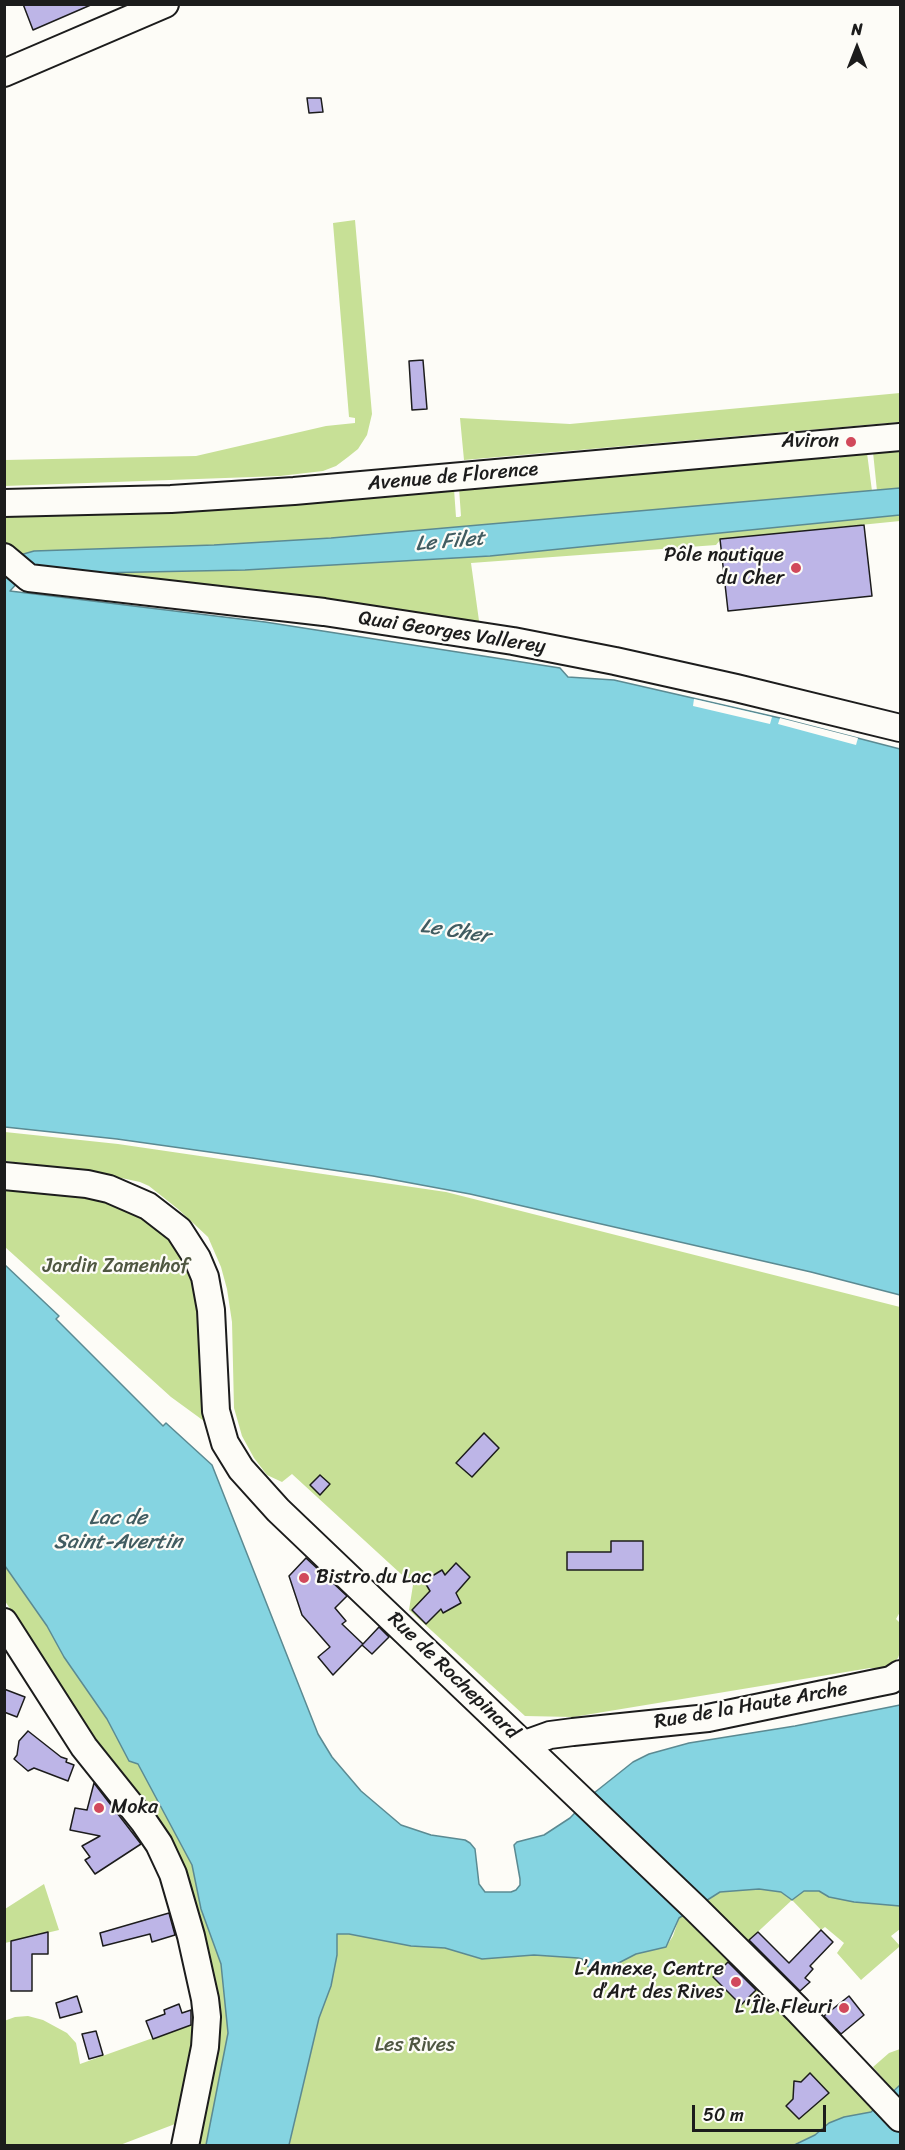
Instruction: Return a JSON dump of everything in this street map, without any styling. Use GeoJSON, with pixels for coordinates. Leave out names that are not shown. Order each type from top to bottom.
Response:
{"type":"FeatureCollection","features":[{"type":"Feature","properties":{"kind":"street"},"geometry":{"type":"LineString","coordinates":[[4,74],[165,4]]}},
{"type":"Feature","properties":{"kind":"street","name":"Avenue de Florence"},"geometry":{"type":"LineString","coordinates":[[4,503],[171,499],[294,491],[900,437]]}},
{"type":"Feature","properties":{"kind":"street","name":"Quai Georges Vallerey"},"geometry":{"type":"LineString","coordinates":[[4,557],[29,578],[324,612],[513,642],[615,661],[900,728]]}},
{"type":"Feature","properties":{"kind":"street","name":"Rue de Rochepinard"},"geometry":{"type":"LineString","coordinates":[[4,1176],[87,1184],[109,1189],[148,1206],[179,1230],[197,1258],[205,1277],[211,1310],[216,1410],[225,1443],[241,1469],[278,1510],[695,1908],[884,2099],[900,2118]]}},
{"type":"Feature","properties":{"kind":"street"},"geometry":{"type":"LineString","coordinates":[[4,1622],[84,1747],[159,1844],[173,1874],[191,1936],[207,2018],[205,2047],[185,2145]]}},
{"type":"Feature","properties":{"kind":"street","name":"Rue de la Haute Arche"},"geometry":{"type":"LineString","coordinates":[[525,1744],[550,1735],[708,1718],[891,1680],[900,1674]]}},
{"type":"Feature","properties":{"kind":"green space"},"geometry":{"type":"Polygon","coordinates":[[[355,220],[372,414],[367,435],[358,449],[348,457],[336,466],[323,471],[280,476],[5,486],[5,460],[196,456],[326,426],[355,423],[355,418],[349,417],[333,223],[355,220]]]}},
{"type":"Feature","properties":{"kind":"green space"},"geometry":{"type":"Polygon","coordinates":[[[900,393],[900,422],[464,460],[460,418],[570,424],[900,393]]]}},
{"type":"Feature","properties":{"kind":"green space"},"geometry":{"type":"Polygon","coordinates":[[[900,449],[900,488],[877,491],[873,452],[900,449]]]}},
{"type":"Feature","properties":{"kind":"green space"},"geometry":{"type":"Polygon","coordinates":[[[867,453],[872,491],[331,538],[214,545],[34,551],[21,555],[5,549],[4,515],[454,489],[456,517],[459,517],[461,516],[459,488],[829,456],[830,459],[867,453]]]}},
{"type":"Feature","properties":{"kind":"green space"},"geometry":{"type":"Polygon","coordinates":[[[900,515],[900,521],[721,539],[716,545],[471,563],[480,628],[43,574],[245,570],[490,556],[900,515]]]}},
{"type":"Feature","properties":{"kind":"green space"},"geometry":{"type":"Polygon","coordinates":[[[5,1132],[118,1144],[446,1192],[900,1307],[900,1612],[896,1619],[900,1623],[898,1658],[887,1669],[870,1668],[573,1717],[525,1716],[409,1610],[413,1585],[292,1474],[282,1482],[267,1475],[254,1458],[242,1436],[234,1408],[232,1322],[227,1289],[221,1267],[208,1237],[178,1209],[149,1186],[140,1182],[84,1170],[5,1161],[5,1132]]]}},
{"type":"Feature","properties":{"kind":"green space","name":"Jardin Zamenhof"},"geometry":{"type":"Polygon","coordinates":[[[5,1189],[95,1197],[158,1223],[180,1250],[201,1294],[208,1424],[171,1397],[5,1247],[5,1189]]]}},
{"type":"Feature","properties":{"kind":"green space"},"geometry":{"type":"Polygon","coordinates":[[[5,1566],[107,1719],[129,1761],[138,1764],[192,1865],[201,1909],[221,1964],[228,2033],[206,2145],[194,2145],[214,2041],[170,1843],[144,1799],[96,1739],[5,1601],[5,1566]]]}},
{"type":"Feature","properties":{"kind":"green space"},"geometry":{"type":"Polygon","coordinates":[[[44,1884],[59,1930],[5,1943],[5,1909],[44,1884]]]}},
{"type":"Feature","properties":{"kind":"green space"},"geometry":{"type":"Polygon","coordinates":[[[759,1889],[781,1892],[792,1900],[748,1941],[707,1901],[720,1892],[759,1889]]]}},
{"type":"Feature","properties":{"kind":"green space"},"geometry":{"type":"Polygon","coordinates":[[[803,1891],[819,1891],[830,1897],[854,1902],[900,1906],[900,1929],[891,1936],[900,1948],[861,1980],[837,1953],[844,1943],[825,1927],[821,1930],[792,1900],[803,1891]]]}},
{"type":"Feature","properties":{"kind":"green space","name":"Les Rives"},"geometry":{"type":"Polygon","coordinates":[[[684,1914],[731,1959],[727,1963],[734,1971],[729,1975],[721,1968],[713,1977],[741,2005],[759,1986],[875,2107],[871,2112],[844,2117],[830,2123],[815,2135],[792,2145],[289,2146],[319,2018],[331,1986],[337,1955],[337,1934],[349,1934],[411,1946],[445,1948],[481,1959],[534,1955],[578,1958],[605,1970],[636,1954],[666,1947],[673,1936],[679,1918],[684,1914]]]}},
{"type":"Feature","properties":{"kind":"green space"},"geometry":{"type":"Polygon","coordinates":[[[28,2016],[43,2020],[67,2033],[76,2043],[80,2064],[195,2023],[175,2124],[120,2145],[5,2146],[4,2021],[28,2016]]]}},
{"type":"Feature","properties":{"kind":"green space"},"geometry":{"type":"Polygon","coordinates":[[[900,2049],[900,2085],[893,2090],[873,2067],[889,2053],[900,2049]]]}},
{"type":"Feature","properties":{"kind":"water"},"geometry":{"type":"Polygon","coordinates":[[[900,488],[900,515],[490,556],[245,570],[43,574],[19,581],[10,591],[265,622],[560,668],[568,677],[614,680],[780,718],[900,749],[900,1295],[811,1272],[470,1194],[373,1176],[252,1158],[117,1139],[5,1127],[4,569],[20,555],[34,551],[214,545],[331,538],[900,488]]]}},
{"type":"Feature","properties":{"kind":"water","name":"Lac de Saint-Avertin"},"geometry":{"type":"Polygon","coordinates":[[[4,1264],[59,1316],[56,1319],[163,1426],[166,1423],[212,1465],[318,1734],[332,1757],[361,1791],[401,1825],[431,1835],[465,1840],[470,1843],[475,1849],[479,1884],[485,1892],[516,1890],[520,1885],[520,1879],[514,1845],[517,1842],[544,1835],[570,1818],[594,1793],[633,1762],[649,1754],[689,1743],[795,1726],[900,1705],[900,1906],[854,1902],[829,1897],[819,1891],[804,1891],[792,1900],[781,1892],[759,1889],[720,1892],[679,1918],[666,1947],[636,1954],[605,1970],[589,1968],[582,1959],[578,1958],[534,1955],[482,1959],[445,1948],[411,1946],[349,1934],[337,1934],[337,1955],[331,1986],[319,2018],[289,2145],[206,2145],[228,2033],[221,1964],[201,1909],[192,1865],[138,1764],[129,1761],[107,1719],[5,1566],[4,1264]]]}},
{"type":"Feature","properties":{"kind":"water"},"geometry":{"type":"Polygon","coordinates":[[[900,2085],[900,2145],[792,2146],[815,2135],[829,2123],[844,2117],[871,2112],[900,2085]]]}},
{"type":"Feature","properties":{"kind":"pier"},"geometry":{"type":"Polygon","coordinates":[[[694,699],[772,717],[770,724],[693,706],[694,699]]]}},
{"type":"Feature","properties":{"kind":"pier"},"geometry":{"type":"Polygon","coordinates":[[[780,718],[858,738],[856,745],[778,724],[780,718]]]}},
{"type":"Feature","properties":{"kind":"building"},"geometry":{"type":"Polygon","coordinates":[[[23,4],[93,4],[33,30],[23,4]]]}},
{"type":"Feature","properties":{"kind":"building"},"geometry":{"type":"Polygon","coordinates":[[[307,98],[321,98],[323,112],[309,113],[307,98]]]}},
{"type":"Feature","properties":{"kind":"building"},"geometry":{"type":"Polygon","coordinates":[[[423,360],[427,409],[412,410],[409,361],[423,360]]]}},
{"type":"Feature","properties":{"kind":"building","name":"Pôle nautique du Cher"},"geometry":{"type":"Polygon","coordinates":[[[864,525],[872,596],[728,611],[720,539],[864,525]]]}},
{"type":"Feature","properties":{"kind":"building"},"geometry":{"type":"Polygon","coordinates":[[[484,1433],[499,1448],[472,1477],[456,1463],[484,1433]]]}},
{"type":"Feature","properties":{"kind":"building"},"geometry":{"type":"Polygon","coordinates":[[[320,1475],[330,1484],[320,1495],[310,1485],[320,1475]]]}},
{"type":"Feature","properties":{"kind":"building"},"geometry":{"type":"Polygon","coordinates":[[[611,1541],[643,1541],[643,1570],[567,1570],[567,1552],[611,1552],[611,1541]]]}},
{"type":"Feature","properties":{"kind":"building"},"geometry":{"type":"Polygon","coordinates":[[[306,1558],[347,1596],[335,1608],[346,1621],[342,1624],[363,1644],[379,1627],[389,1637],[372,1654],[362,1645],[333,1675],[318,1657],[330,1647],[302,1615],[289,1576],[306,1558]]]}},
{"type":"Feature","properties":{"kind":"building"},"geometry":{"type":"Polygon","coordinates":[[[456,1563],[470,1577],[456,1593],[461,1603],[443,1613],[441,1609],[426,1624],[412,1610],[430,1591],[424,1581],[442,1570],[445,1575],[456,1563]]]}},
{"type":"Feature","properties":{"kind":"building"},"geometry":{"type":"Polygon","coordinates":[[[4,1689],[25,1697],[17,1717],[4,1712],[4,1689]]]}},
{"type":"Feature","properties":{"kind":"building"},"geometry":{"type":"Polygon","coordinates":[[[28,1731],[61,1757],[67,1759],[66,1762],[74,1765],[68,1781],[34,1768],[28,1771],[14,1759],[17,1755],[19,1741],[28,1731]]]}},
{"type":"Feature","properties":{"kind":"building"},"geometry":{"type":"Polygon","coordinates":[[[94,1783],[141,1844],[95,1874],[85,1860],[90,1857],[82,1846],[100,1836],[70,1830],[75,1808],[87,1810],[94,1783]]]}},
{"type":"Feature","properties":{"kind":"building"},"geometry":{"type":"Polygon","coordinates":[[[169,1913],[175,1935],[152,1942],[150,1934],[103,1946],[100,1933],[169,1913]]]}},
{"type":"Feature","properties":{"kind":"building"},"geometry":{"type":"Polygon","coordinates":[[[821,1930],[833,1942],[810,1966],[813,1969],[805,1978],[810,1982],[800,1991],[749,1940],[758,1932],[789,1963],[821,1930]]]}},
{"type":"Feature","properties":{"kind":"building"},"geometry":{"type":"Polygon","coordinates":[[[48,1932],[48,1954],[32,1954],[32,1991],[11,1991],[11,1941],[48,1932]]]}},
{"type":"Feature","properties":{"kind":"building","name":"LʼAnnexe, Centre dʼArt des Rives"},"geometry":{"type":"Polygon","coordinates":[[[728,1962],[756,1990],[741,2005],[713,1977],[728,1962]]]}},
{"type":"Feature","properties":{"kind":"building"},"geometry":{"type":"Polygon","coordinates":[[[77,1996],[82,2012],[60,2018],[56,2003],[77,1996]]]}},
{"type":"Feature","properties":{"kind":"building","name":"L'Île Fleuri"},"geometry":{"type":"Polygon","coordinates":[[[849,1996],[864,2015],[841,2034],[824,2016],[849,1996]]]}},
{"type":"Feature","properties":{"kind":"building"},"geometry":{"type":"Polygon","coordinates":[[[179,2004],[182,2013],[191,2010],[191,2025],[153,2039],[146,2021],[165,2014],[164,2010],[179,2004]]]}},
{"type":"Feature","properties":{"kind":"building"},"geometry":{"type":"Polygon","coordinates":[[[96,2031],[103,2055],[89,2059],[82,2034],[96,2031]]]}},
{"type":"Feature","properties":{"kind":"building"},"geometry":{"type":"Polygon","coordinates":[[[810,2073],[829,2093],[799,2119],[786,2106],[793,2099],[794,2081],[801,2082],[810,2073]]]}},
{"type":"Feature","properties":{"kind":"place","name":"Aviron"},"geometry":{"type":"Point","coordinates":[851,442]}},
{"type":"Feature","properties":{"kind":"place","name":"Pôle nautique du Cher"},"geometry":{"type":"Point","coordinates":[796,568]}},
{"type":"Feature","properties":{"kind":"place","name":"Bistro du Lac"},"geometry":{"type":"Point","coordinates":[304,1578]}},
{"type":"Feature","properties":{"kind":"place","name":"Moka"},"geometry":{"type":"Point","coordinates":[99,1808]}},
{"type":"Feature","properties":{"kind":"place","name":"LʼAnnexe, Centre dʼArt des Rives"},"geometry":{"type":"Point","coordinates":[736,1982]}},
{"type":"Feature","properties":{"kind":"place","name":"L'Île Fleuri"},"geometry":{"type":"Point","coordinates":[844,2008]}},
{"type":"Feature","properties":{"kind":"water label","name":"Le Filet"},"geometry":{"type":"Point","coordinates":[450,542]}},
{"type":"Feature","properties":{"kind":"water label","name":"Le Cher"},"geometry":{"type":"Point","coordinates":[455,932]}}]}
